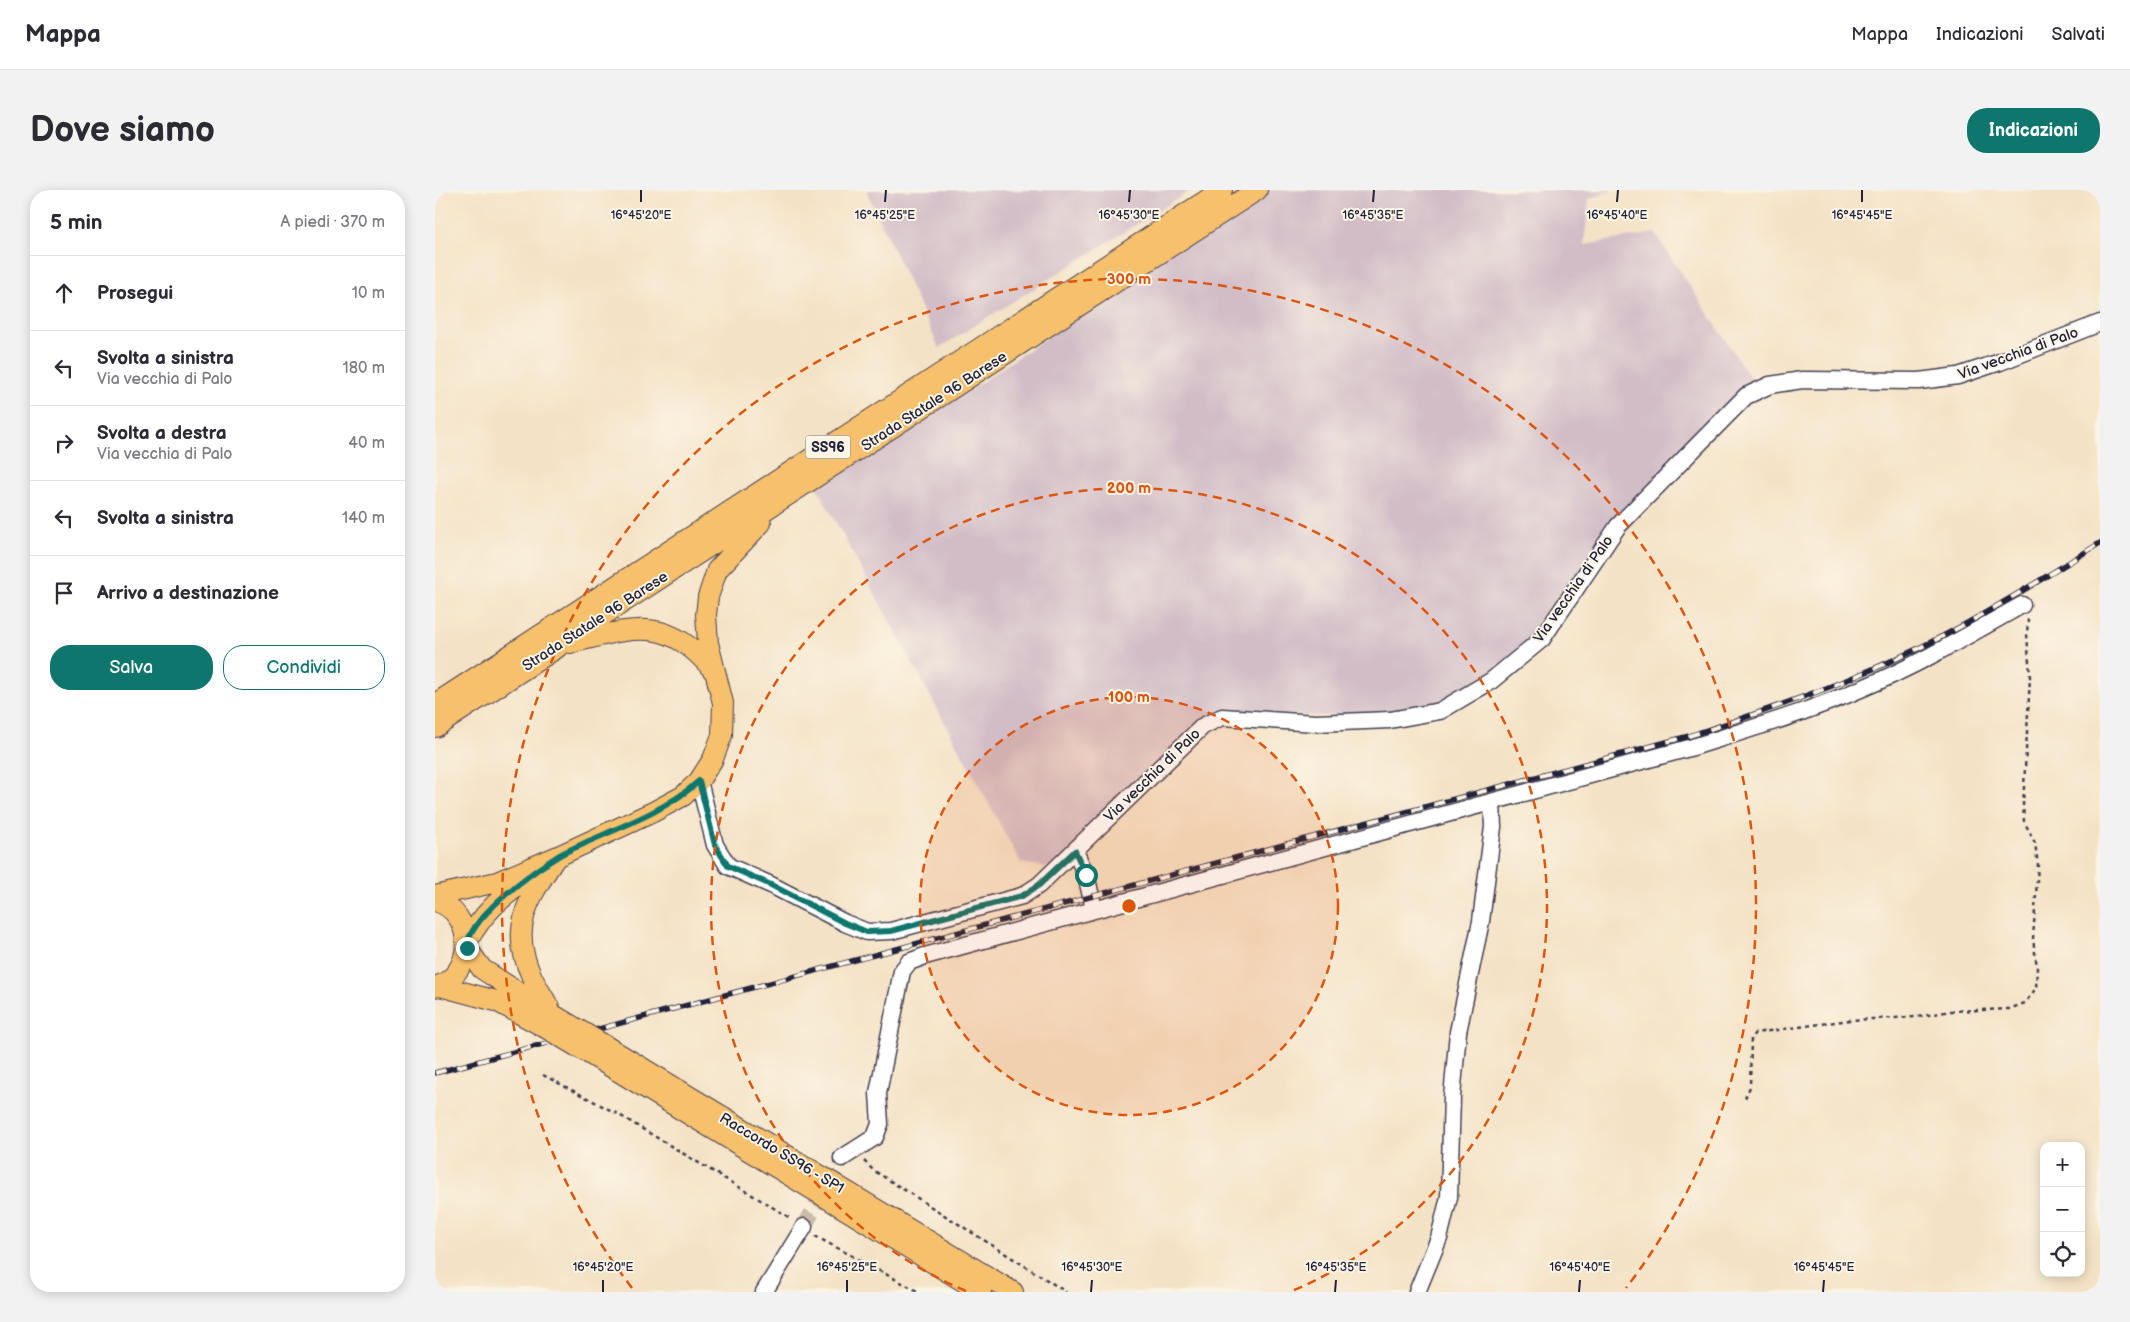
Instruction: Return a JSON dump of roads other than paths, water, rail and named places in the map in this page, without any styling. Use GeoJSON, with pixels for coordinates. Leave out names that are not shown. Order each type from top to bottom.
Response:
{"type":"FeatureCollection","features":[{"type":"Feature","properties":{"kind":"highway","name":"Strada Statale 96 Barese"},"geometry":{"type":"LineString","coordinates":[[435,725],[556,646]]}},
{"type":"Feature","properties":{"kind":"main road","name":"Strada Statale 96 Barese"},"geometry":{"type":"LineString","coordinates":[[435,704],[1222,190]]}},
{"type":"Feature","properties":{"kind":"main road","name":"Strada Statale 96 Barese"},"geometry":{"type":"LineString","coordinates":[[556,646],[1257,190]]}},
{"type":"Feature","properties":{"kind":"main road"},"geometry":{"type":"LineString","coordinates":[[435,896],[497,882],[556,857],[653,812],[683,796],[699,781],[713,759],[722,735],[723,703],[708,643],[706,615],[708,597],[717,570],[782,500]]}},
{"type":"Feature","properties":{"kind":"main road"},"geometry":{"type":"LineString","coordinates":[[556,646],[623,630],[651,629],[675,636],[696,650],[716,674]]}},
{"type":"Feature","properties":{"kind":"main road"},"geometry":{"type":"LineString","coordinates":[[438,986],[450,979],[458,970],[464,960],[467,945],[485,914],[495,903],[556,857]]}},
{"type":"Feature","properties":{"kind":"main road"},"geometry":{"type":"LineString","coordinates":[[548,1020],[527,967],[521,936],[527,903],[556,857]]}},
{"type":"Feature","properties":{"kind":"main road"},"geometry":{"type":"LineString","coordinates":[[435,901],[450,909],[459,918],[464,929],[467,945],[483,969],[548,1020]]}},
{"type":"Feature","properties":{"kind":"main road"},"geometry":{"type":"LineString","coordinates":[[438,986],[497,1001],[548,1020]]}},
{"type":"Feature","properties":{"kind":"main road","name":"Raccordo SS96 - SP1"},"geometry":{"type":"LineString","coordinates":[[548,1020],[981,1292]]}},
{"type":"Feature","properties":{"kind":"main road","name":"Raccordo SS96 - SP1"},"geometry":{"type":"LineString","coordinates":[[597,1050],[1013,1292]]}},
{"type":"Feature","properties":{"kind":"street","name":"Via vecchia di Palo"},"geometry":{"type":"LineString","coordinates":[[699,781],[715,845],[728,866],[867,932],[891,931],[1022,896],[1039,885],[1203,726],[1223,716],[1316,723],[1390,720],[1440,711],[1491,681],[1541,639],[1618,526],[1746,396],[1770,385],[1801,380],[1919,381],[1959,376],[2100,323]]}},
{"type":"Feature","properties":{"kind":"street"},"geometry":{"type":"LineString","coordinates":[[848,1155],[875,1137],[880,1124],[878,1093],[903,971],[909,962],[1094,909],[1492,803],[1693,747],[1789,716],[1872,684],[1935,654],[2022,605]]}},
{"type":"Feature","properties":{"kind":"street"},"geometry":{"type":"LineString","coordinates":[[1417,1292],[1439,1238],[1449,1197],[1451,1097],[1458,1032],[1481,921],[1493,827],[1492,803]]}},
{"type":"Feature","properties":{"kind":"street"},"geometry":{"type":"LineString","coordinates":[[1075,851],[1086,875],[1094,909]]}},
{"type":"Feature","properties":{"kind":"street"},"geometry":{"type":"LineString","coordinates":[[764,1292],[804,1227]]}},
{"type":"Feature","properties":{"kind":"tunnel"},"geometry":{"type":"LineString","coordinates":[[804,1227],[842,1158]]}},
{"type":"Feature","properties":{"kind":"railway"},"geometry":{"type":"LineString","coordinates":[[435,1073],[1689,736],[1793,701],[1894,660],[1978,617],[2100,543]]}}]}
